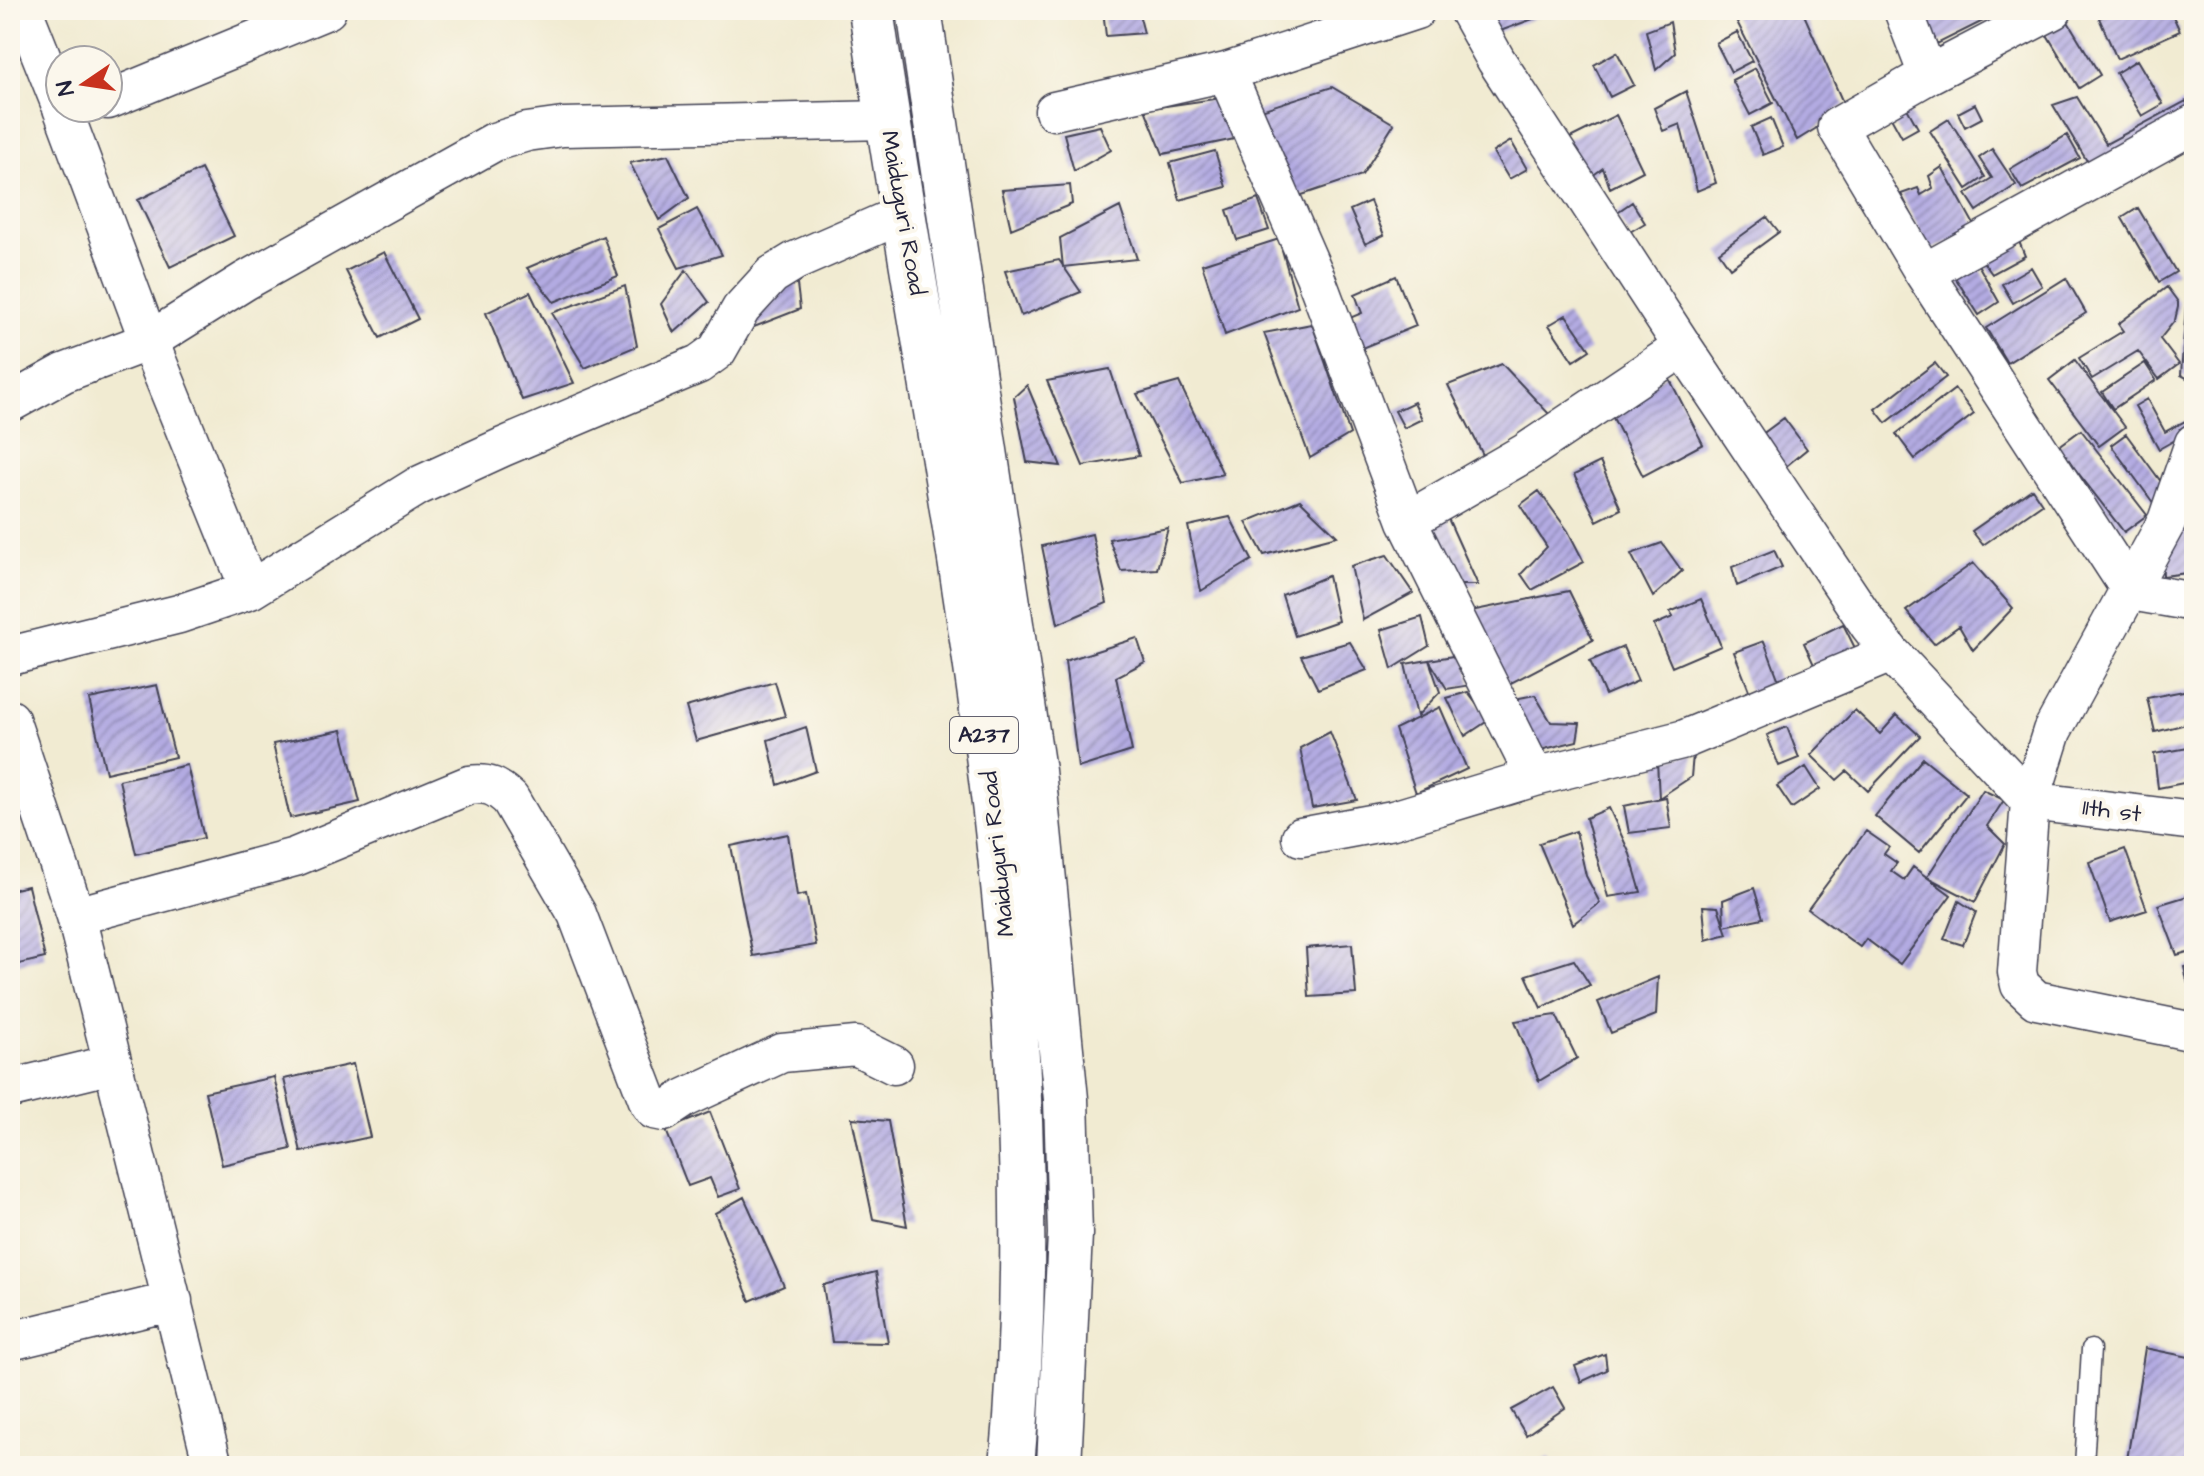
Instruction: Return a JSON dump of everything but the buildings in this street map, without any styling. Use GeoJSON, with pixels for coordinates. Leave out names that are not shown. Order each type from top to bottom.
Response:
{"type":"FeatureCollection","features":[{"type":"Feature","properties":{"kind":"highway","name":"Maiduguri Road"},"geometry":{"type":"LineString","coordinates":[[871,10],[967,603],[997,838],[1013,1001],[1019,1112],[1021,1299],[1012,1466]]}},
{"type":"Feature","properties":{"kind":"highway","name":"Maiduguri Road"},"geometry":{"type":"LineString","coordinates":[[919,10],[1033,771],[1066,1099],[1070,1234],[1059,1466]]}},
{"type":"Feature","properties":{"kind":"street"},"geometry":{"type":"LineString","coordinates":[[23,10],[44,55]]}},
{"type":"Feature","properties":{"kind":"street"},"geometry":{"type":"LineString","coordinates":[[124,93],[327,10]]}},
{"type":"Feature","properties":{"kind":"street"},"geometry":{"type":"LineString","coordinates":[[1054,111],[1226,72],[1416,10]]}},
{"type":"Feature","properties":{"kind":"street"},"geometry":{"type":"LineString","coordinates":[[1468,10],[1496,60],[1683,347],[1869,625],[1891,653],[2030,801]]}},
{"type":"Feature","properties":{"kind":"street"},"geometry":{"type":"LineString","coordinates":[[1903,10],[1928,75]]}},
{"type":"Feature","properties":{"kind":"street"},"geometry":{"type":"LineString","coordinates":[[2053,10],[1837,127],[1924,273],[2131,591],[2194,602]]}},
{"type":"Feature","properties":{"kind":"street"},"geometry":{"type":"LineString","coordinates":[[1226,72],[1315,276],[1407,521],[1535,777]]}},
{"type":"Feature","properties":{"kind":"street"},"geometry":{"type":"LineString","coordinates":[[10,403],[64,373],[149,341],[245,281],[494,142],[527,132],[563,127],[887,120]]}},
{"type":"Feature","properties":{"kind":"street"},"geometry":{"type":"LineString","coordinates":[[74,124],[149,341],[250,590]]}},
{"type":"Feature","properties":{"kind":"street"},"geometry":{"type":"LineString","coordinates":[[1924,273],[2194,124]]}},
{"type":"Feature","properties":{"kind":"street"},"geometry":{"type":"LineString","coordinates":[[10,656],[179,614],[250,590],[418,486],[699,364],[717,351],[741,309],[772,275],[795,261],[905,213]]}},
{"type":"Feature","properties":{"kind":"street"},"geometry":{"type":"LineString","coordinates":[[1407,521],[1525,453],[1683,347]]}},
{"type":"Feature","properties":{"kind":"street"},"geometry":{"type":"LineString","coordinates":[[2194,443],[2167,521],[2052,731],[2030,801],[2017,972],[2020,985],[2036,1000],[2194,1032]]}},
{"type":"Feature","properties":{"kind":"street"},"geometry":{"type":"LineString","coordinates":[[1301,837],[1393,820],[1535,777],[1685,739],[1891,653]]}},
{"type":"Feature","properties":{"kind":"street"},"geometry":{"type":"LineString","coordinates":[[10,719],[76,916],[213,1466]]}},
{"type":"Feature","properties":{"kind":"street"},"geometry":{"type":"LineString","coordinates":[[76,916],[295,857],[469,785],[484,783],[499,789],[510,799],[577,914],[654,1110],[664,1112],[685,1098],[782,1053],[856,1046],[894,1065]]}},
{"type":"Feature","properties":{"kind":"street","name":"11th st"},"geometry":{"type":"LineString","coordinates":[[2030,801],[2194,821]]}},
{"type":"Feature","properties":{"kind":"street"},"geometry":{"type":"LineString","coordinates":[[10,1089],[113,1064]]}},
{"type":"Feature","properties":{"kind":"street"},"geometry":{"type":"LineString","coordinates":[[10,1341],[173,1301]]}},
{"type":"Feature","properties":{"kind":"lane"},"geometry":{"type":"LineString","coordinates":[[2084,1466],[2091,1349]]}}]}
